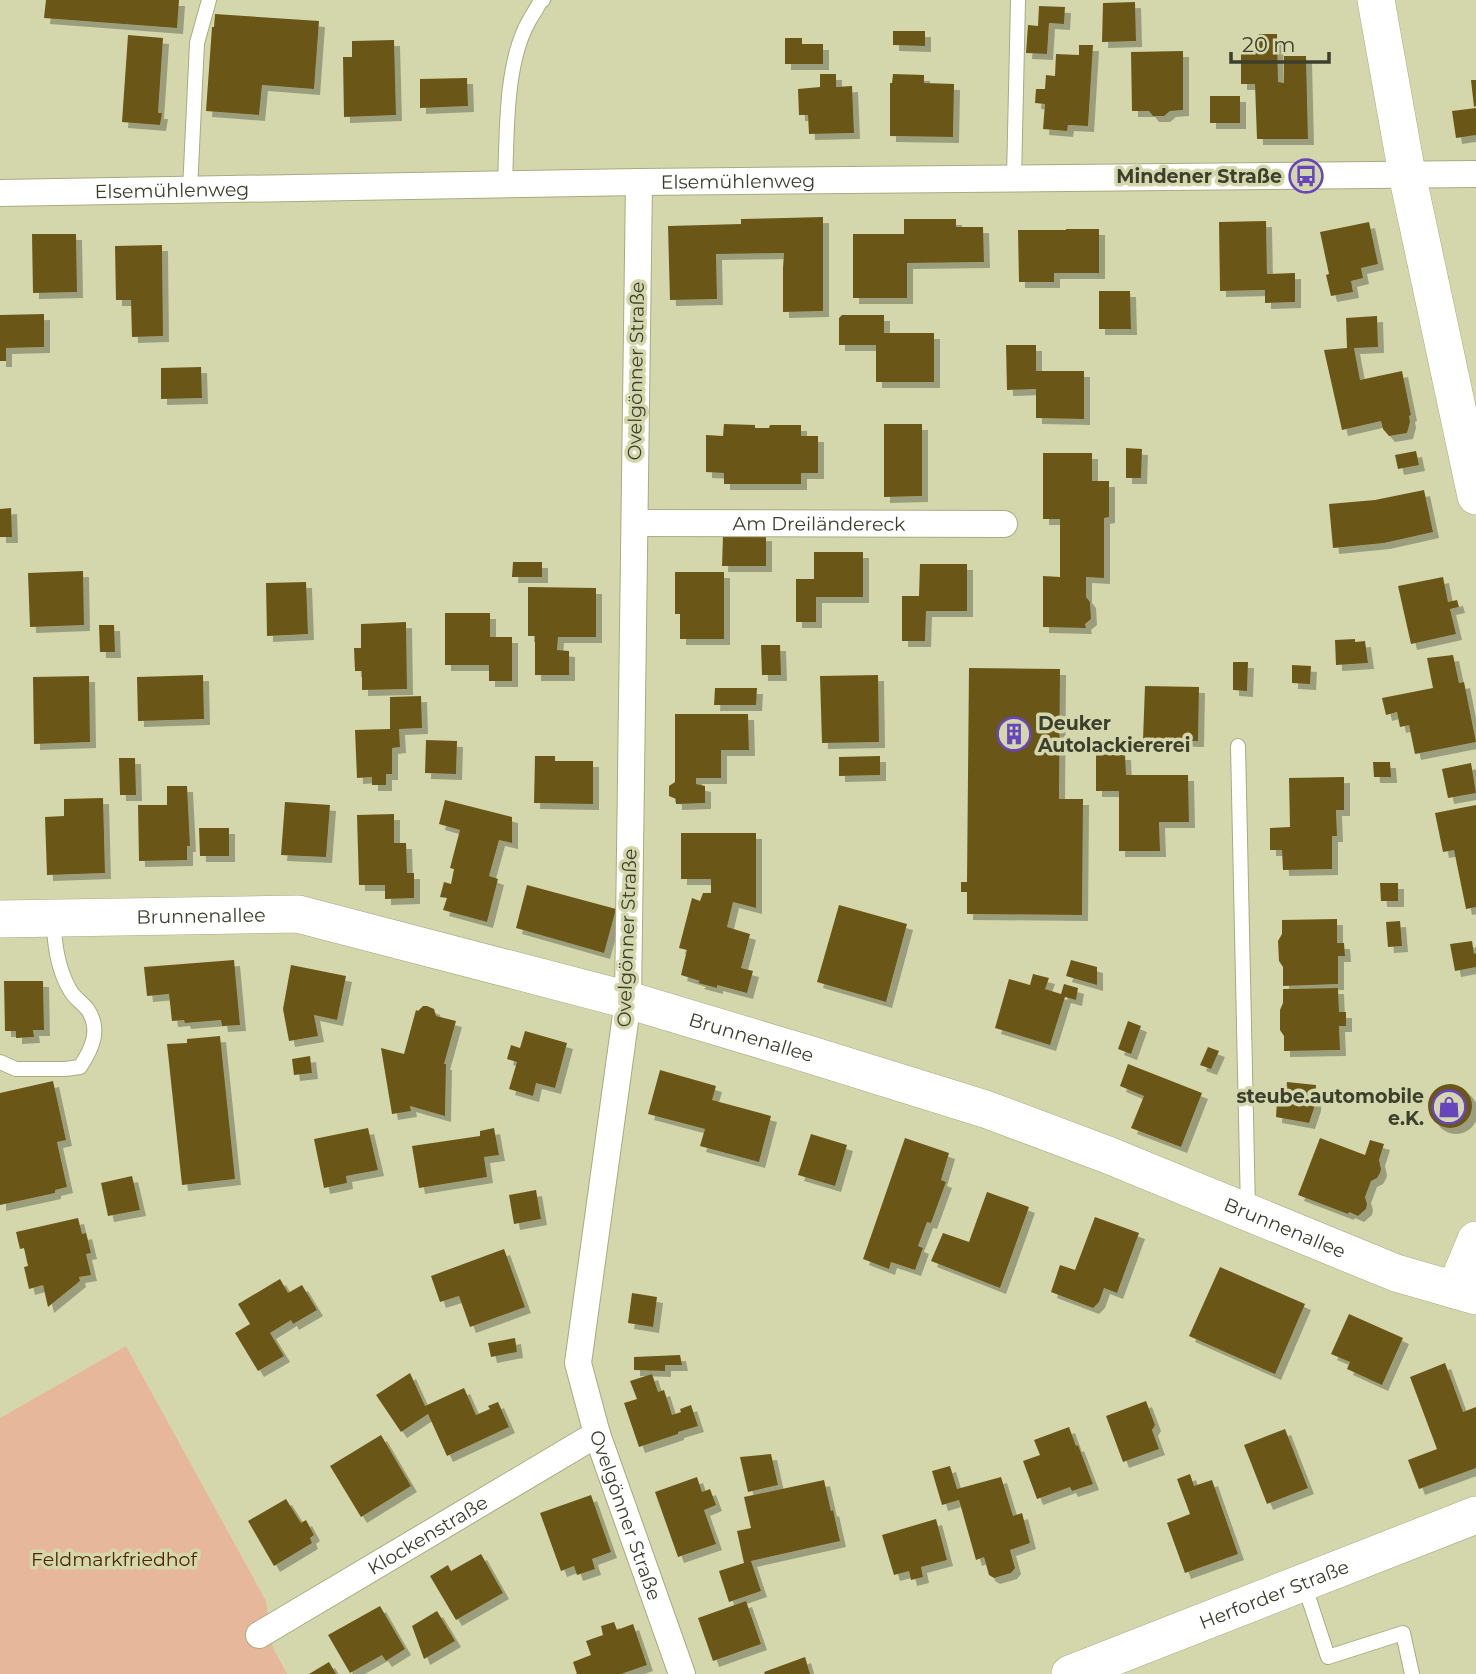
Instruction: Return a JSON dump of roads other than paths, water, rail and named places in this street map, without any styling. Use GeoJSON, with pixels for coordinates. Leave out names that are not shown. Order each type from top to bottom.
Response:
{"type":"FeatureCollection","features":[{"type":"Feature","properties":{"kind":"street"},"geometry":{"type":"LineString","coordinates":[[1376,0],[1406,174],[1476,496]]}},
{"type":"Feature","properties":{"kind":"street","name":"Elsemühlenweg"},"geometry":{"type":"LineString","coordinates":[[0,193],[639,182],[1476,174]]}},
{"type":"Feature","properties":{"kind":"street","name":"Ovelgönner Straße"},"geometry":{"type":"LineString","coordinates":[[639,182],[628,1000],[578,1363],[597,1434],[682,1674]]}},
{"type":"Feature","properties":{"kind":"street","name":"Am Dreiländereck"},"geometry":{"type":"LineString","coordinates":[[635,523],[1004,524]]}},
{"type":"Feature","properties":{"kind":"street","name":"Brunnenallee"},"geometry":{"type":"LineString","coordinates":[[0,919],[298,914],[628,1000],[985,1109],[1108,1155],[1396,1273],[1465,1293]]}},
{"type":"Feature","properties":{"kind":"street"},"geometry":{"type":"LineString","coordinates":[[1465,1293],[1476,1240]]}},
{"type":"Feature","properties":{"kind":"street","name":"Klockenstraße"},"geometry":{"type":"LineString","coordinates":[[259,1635],[597,1434]]}},
{"type":"Feature","properties":{"kind":"street","name":"Herforder Straße"},"geometry":{"type":"LineString","coordinates":[[1082,1672],[1476,1515]]}},
{"type":"Feature","properties":{"kind":"lane"},"geometry":{"type":"LineString","coordinates":[[190,190],[197,43],[209,0]]}},
{"type":"Feature","properties":{"kind":"lane"},"geometry":{"type":"LineString","coordinates":[[505,184],[514,62],[524,32],[543,0]]}},
{"type":"Feature","properties":{"kind":"lane"},"geometry":{"type":"LineString","coordinates":[[1014,178],[1018,0]]}},
{"type":"Feature","properties":{"kind":"lane"},"geometry":{"type":"LineString","coordinates":[[1238,746],[1248,1212]]}},
{"type":"Feature","properties":{"kind":"lane"},"geometry":{"type":"LineString","coordinates":[[0,1062],[16,1069],[65,1069],[80,1067],[90,1052],[95,1029],[89,1011],[71,992],[60,968],[53,918]]}},
{"type":"Feature","properties":{"kind":"lane"},"geometry":{"type":"LineString","coordinates":[[1304,1583],[1328,1657],[1403,1633],[1412,1674]]}},
{"type":"Feature","properties":{"kind":"place","name":"Mindener Straße"},"geometry":{"type":"Point","coordinates":[1306,176]}},
{"type":"Feature","properties":{"kind":"place","name":"Deuker Autolackiererei"},"geometry":{"type":"Point","coordinates":[1014,734]}},
{"type":"Feature","properties":{"kind":"place","name":"steube.automobile e.K."},"geometry":{"type":"Point","coordinates":[1449,1107]}},
{"type":"Feature","properties":{"kind":"park label","name":"Feldmarkfriedhof"},"geometry":{"type":"Point","coordinates":[114,1559]}}]}
